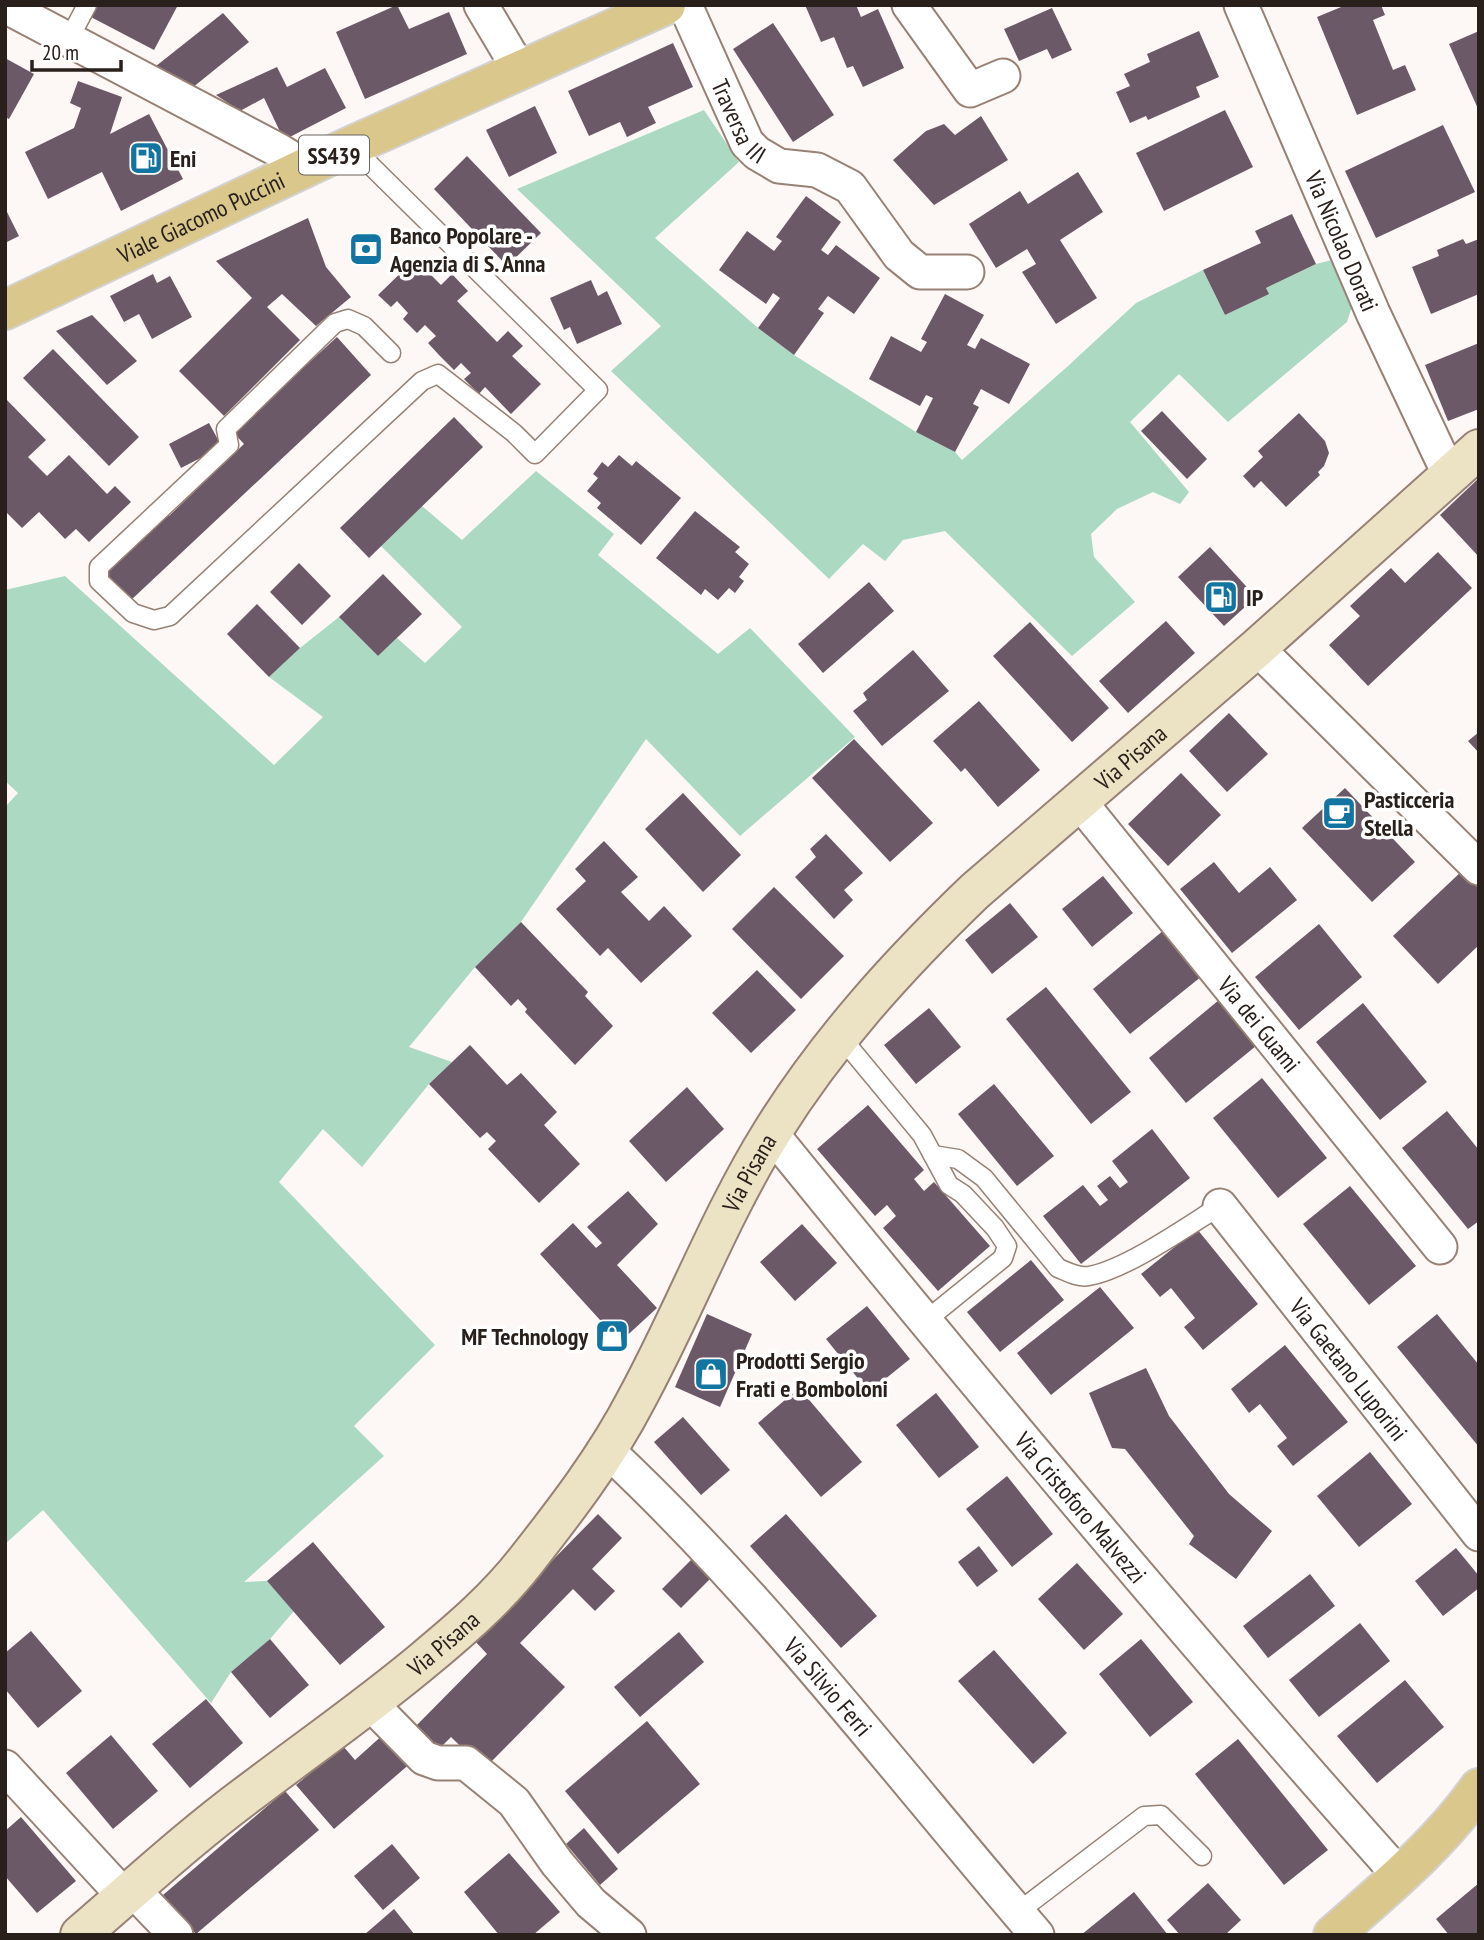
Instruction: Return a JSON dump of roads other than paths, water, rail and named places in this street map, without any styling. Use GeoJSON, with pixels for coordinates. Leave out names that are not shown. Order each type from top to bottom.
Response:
{"type":"FeatureCollection","features":[{"type":"Feature","properties":{"kind":"main road","name":"Viale Giacomo Puccini"},"geometry":{"type":"LineString","coordinates":[[5,310],[351,146],[666,5]]}},
{"type":"Feature","properties":{"kind":"main road","name":"Via Pisana"},"geometry":{"type":"LineString","coordinates":[[80,1935],[248,1794],[371,1704],[467,1625],[496,1596],[524,1564],[607,1450],[636,1401],[721,1227],[771,1133],[806,1080],[877,992],[933,932],[1479,449]]}},
{"type":"Feature","properties":{"kind":"main road"},"geometry":{"type":"LineString","coordinates":[[1333,1935],[1434,1843],[1479,1788]]}},
{"type":"Feature","properties":{"kind":"street"},"geometry":{"type":"LineString","coordinates":[[481,5],[519,69]]}},
{"type":"Feature","properties":{"kind":"street","name":"Traversa III"},"geometry":{"type":"LineString","coordinates":[[685,5],[747,143],[757,153],[779,166],[817,170],[850,187],[899,255],[920,272],[967,272]]}},
{"type":"Feature","properties":{"kind":"street"},"geometry":{"type":"LineString","coordinates":[[909,5],[970,90],[1003,76]]}},
{"type":"Feature","properties":{"kind":"street","name":"Via Nicolao Dorati"},"geometry":{"type":"LineString","coordinates":[[1241,5],[1373,313],[1450,476]]}},
{"type":"Feature","properties":{"kind":"street"},"geometry":{"type":"LineString","coordinates":[[5,6],[278,150],[307,168]]}},
{"type":"Feature","properties":{"kind":"street"},"geometry":{"type":"LineString","coordinates":[[1257,648],[1479,868]]}},
{"type":"Feature","properties":{"kind":"street","name":"Via dei Guami"},"geometry":{"type":"LineString","coordinates":[[1079,801],[1440,1247]]}},
{"type":"Feature","properties":{"kind":"street","name":"Via Cristoforo Malvezzi"},"geometry":{"type":"LineString","coordinates":[[771,1133],[924,1322],[1239,1696],[1400,1876]]}},
{"type":"Feature","properties":{"kind":"street","name":"Via Gaetano Luporini"},"geometry":{"type":"LineString","coordinates":[[1220,1206],[1479,1534]]}},
{"type":"Feature","properties":{"kind":"street","name":"Via Silvio Ferri"},"geometry":{"type":"LineString","coordinates":[[607,1450],[663,1502],[759,1606],[1027,1924]]}},
{"type":"Feature","properties":{"kind":"street"},"geometry":{"type":"LineString","coordinates":[[371,1704],[424,1758],[439,1763],[466,1763],[514,1802],[557,1863],[591,1903],[629,1935]]}},
{"type":"Feature","properties":{"kind":"street"},"geometry":{"type":"LineString","coordinates":[[5,1768],[129,1894],[176,1935]]}},
{"type":"Feature","properties":{"kind":"lane"},"geometry":{"type":"LineString","coordinates":[[69,39],[87,5]]}},
{"type":"Feature","properties":{"kind":"lane"},"geometry":{"type":"LineString","coordinates":[[351,146],[598,390],[535,454],[514,433],[438,374],[422,380],[170,615],[154,621],[133,613],[99,581],[99,567],[229,444],[226,429],[335,323],[348,319],[364,326],[391,353]]}},
{"type":"Feature","properties":{"kind":"lane"},"geometry":{"type":"LineString","coordinates":[[840,1036],[922,1135],[949,1185],[964,1194],[995,1228],[1007,1246],[1003,1258],[924,1322]]}},
{"type":"Feature","properties":{"kind":"lane"},"geometry":{"type":"LineString","coordinates":[[933,1155],[958,1159],[984,1178],[1058,1268],[1075,1275],[1087,1277],[1110,1269],[1220,1206]]}},
{"type":"Feature","properties":{"kind":"lane"},"geometry":{"type":"LineString","coordinates":[[1027,1924],[1143,1816],[1161,1815],[1202,1856]]}},
{"type":"Feature","properties":{"kind":"place","name":"Eni"},"geometry":{"type":"Point","coordinates":[146,158]}},
{"type":"Feature","properties":{"kind":"place","name":"Banco Popolare - Agenzia di S. Anna"},"geometry":{"type":"Point","coordinates":[366,249]}},
{"type":"Feature","properties":{"kind":"place","name":"IP"},"geometry":{"type":"Point","coordinates":[1221,597]}},
{"type":"Feature","properties":{"kind":"place","name":"Pasticceria Stella"},"geometry":{"type":"Point","coordinates":[1339,813]}},
{"type":"Feature","properties":{"kind":"place","name":"MF Technology"},"geometry":{"type":"Point","coordinates":[612,1336]}},
{"type":"Feature","properties":{"kind":"place","name":"Prodotti Sergio Frati e Bomboloni"},"geometry":{"type":"Point","coordinates":[711,1374]}}]}
